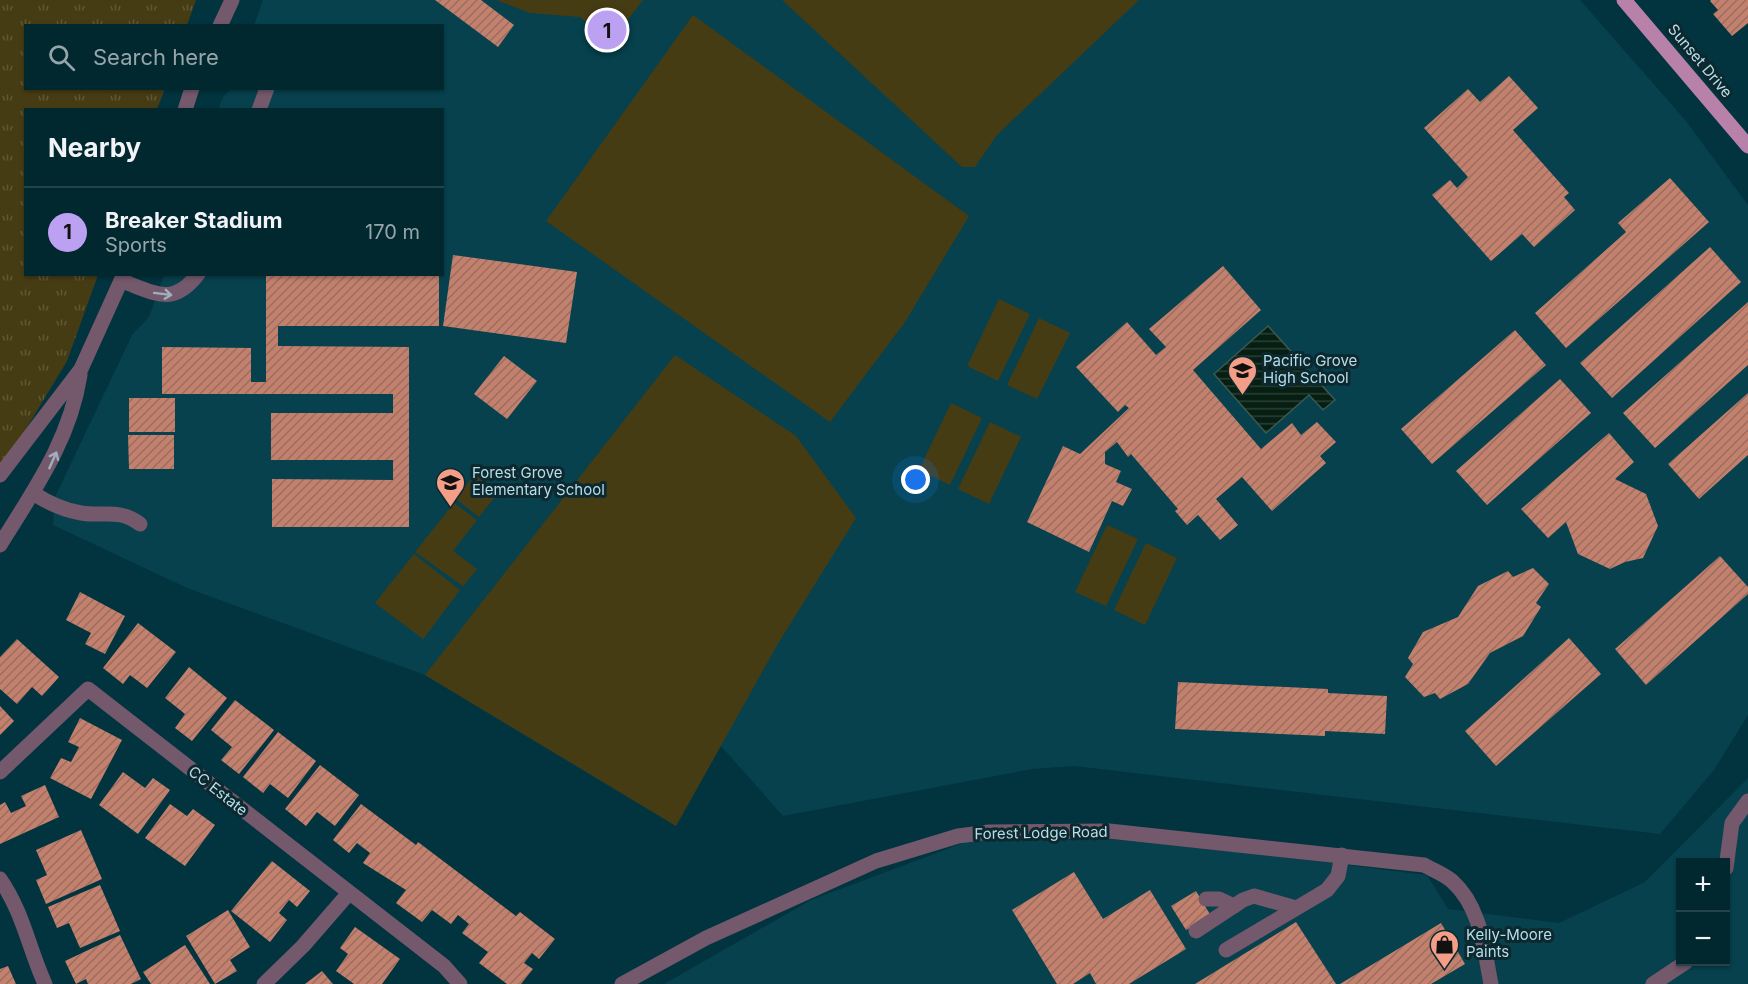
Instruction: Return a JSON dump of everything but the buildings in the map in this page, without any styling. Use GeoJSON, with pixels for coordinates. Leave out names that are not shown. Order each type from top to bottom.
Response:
{"type":"FeatureCollection","features":[{"type":"Feature","properties":{"kind":"main road","name":"Sunset Drive"},"geometry":{"type":"LineString","coordinates":[[1624,0],[1748,146]]}},
{"type":"Feature","properties":{"kind":"street"},"geometry":{"type":"LineString","coordinates":[[221,24],[232,0]]}},
{"type":"Feature","properties":{"kind":"street"},"geometry":{"type":"LineString","coordinates":[[186,108],[191,90]]}},
{"type":"Feature","properties":{"kind":"street"},"geometry":{"type":"LineString","coordinates":[[260,108],[266,90]]}},
{"type":"Feature","properties":{"kind":"street"},"geometry":{"type":"LineString","coordinates":[[0,545],[48,470],[66,429],[81,369],[123,278],[166,296],[179,294],[188,288],[197,276]]}},
{"type":"Feature","properties":{"kind":"street"},"geometry":{"type":"LineString","coordinates":[[0,475],[81,369]]}},
{"type":"Feature","properties":{"kind":"street"},"geometry":{"type":"LineString","coordinates":[[33,493],[56,506],[82,513],[120,513],[140,524]]}},
{"type":"Feature","properties":{"kind":"street","name":"CC Estate"},"geometry":{"type":"LineString","coordinates":[[0,772],[88,689],[444,966],[460,984]]}},
{"type":"Feature","properties":{"kind":"street"},"geometry":{"type":"LineString","coordinates":[[1727,858],[1732,823],[1748,801]]}},
{"type":"Feature","properties":{"kind":"street","name":"Forest Lodge Road"},"geometry":{"type":"LineString","coordinates":[[622,984],[706,938],[876,861],[958,836],[989,832],[1108,831],[1424,865],[1451,880],[1464,893],[1478,921],[1491,984]]}},
{"type":"Feature","properties":{"kind":"street"},"geometry":{"type":"LineString","coordinates":[[1226,950],[1327,890],[1338,876],[1342,855]]}},
{"type":"Feature","properties":{"kind":"street"},"geometry":{"type":"LineString","coordinates":[[0,879],[15,900],[35,962],[45,984]]}},
{"type":"Feature","properties":{"kind":"street"},"geometry":{"type":"LineString","coordinates":[[264,984],[303,946],[349,893]]}},
{"type":"Feature","properties":{"kind":"street"},"geometry":{"type":"LineString","coordinates":[[1196,931],[1254,896],[1296,908]]}},
{"type":"Feature","properties":{"kind":"street"},"geometry":{"type":"LineString","coordinates":[[1206,899],[1219,899],[1234,906]]}},
{"type":"Feature","properties":{"kind":"street"},"geometry":{"type":"LineString","coordinates":[[1653,984],[1680,966]]}},
{"type":"Feature","properties":{"kind":"shaded area","name":"Pacific Grove High School"},"geometry":{"type":"Polygon","coordinates":[[[263,0],[1580,0],[1686,121],[1748,205],[1748,715],[1714,770],[1660,834],[1074,766],[1032,769],[783,816],[721,746],[676,826],[425,675],[187,588],[53,525],[55,497],[132,335],[149,317],[164,276],[444,276],[444,108],[218,108],[223,97],[230,90],[444,90],[444,24],[254,24],[263,0]]]}},
{"type":"Feature","properties":{"kind":"shaded area"},"geometry":{"type":"Polygon","coordinates":[[[1268,326],[1335,400],[1323,410],[1309,395],[1266,433],[1214,374],[1268,326]]]}},
{"type":"Feature","properties":{"kind":"shaded area"},"geometry":{"type":"Polygon","coordinates":[[[1748,778],[1748,984],[664,984],[811,900],[971,840],[1139,839],[1427,875],[1448,909],[1559,923],[1645,882],[1748,778]]]}},
{"type":"Feature","properties":{"kind":"green space"},"geometry":{"type":"Polygon","coordinates":[[[0,0],[196,0],[187,24],[24,24],[24,90],[165,90],[157,108],[24,108],[24,276],[98,276],[67,361],[0,472],[0,0]]]}},
{"type":"Feature","properties":{"kind":"green space"},"geometry":{"type":"Polygon","coordinates":[[[496,0],[643,0],[610,43],[580,17],[530,13],[496,0]]]}},
{"type":"Feature","properties":{"kind":"green space"},"geometry":{"type":"Polygon","coordinates":[[[782,0],[1139,0],[997,135],[975,167],[962,167],[782,0]]]}},
{"type":"Feature","properties":{"kind":"green space"},"geometry":{"type":"Polygon","coordinates":[[[693,15],[969,216],[905,322],[830,422],[546,221],[693,15]]]}},
{"type":"Feature","properties":{"kind":"green space"},"geometry":{"type":"Polygon","coordinates":[[[999,299],[1030,314],[998,381],[967,366],[999,299]]]}},
{"type":"Feature","properties":{"kind":"green space"},"geometry":{"type":"Polygon","coordinates":[[[1039,318],[1070,333],[1037,399],[1007,385],[1039,318]]]}},
{"type":"Feature","properties":{"kind":"green space"},"geometry":{"type":"Polygon","coordinates":[[[675,355],[796,436],[856,518],[779,642],[676,826],[425,675],[675,355]]]}},
{"type":"Feature","properties":{"kind":"green space"},"geometry":{"type":"Polygon","coordinates":[[[951,403],[982,418],[950,485],[919,470],[951,403]]]}},
{"type":"Feature","properties":{"kind":"green space"},"geometry":{"type":"Polygon","coordinates":[[[990,422],[1021,437],[989,504],[958,489],[990,422]]]}},
{"type":"Feature","properties":{"kind":"green space"},"geometry":{"type":"Polygon","coordinates":[[[475,474],[498,493],[479,517],[456,499],[475,474]]]}},
{"type":"Feature","properties":{"kind":"green space"},"geometry":{"type":"Polygon","coordinates":[[[454,503],[477,520],[453,551],[477,569],[463,586],[415,552],[454,503]]]}},
{"type":"Feature","properties":{"kind":"green space"},"geometry":{"type":"Polygon","coordinates":[[[1107,525],[1138,539],[1106,606],[1075,592],[1107,525]]]}},
{"type":"Feature","properties":{"kind":"green space"},"geometry":{"type":"Polygon","coordinates":[[[1146,543],[1177,558],[1145,625],[1114,610],[1146,543]]]}},
{"type":"Feature","properties":{"kind":"green space"},"geometry":{"type":"Polygon","coordinates":[[[414,554],[460,590],[423,639],[375,603],[414,554]]]}},
{"type":"Feature","properties":{"kind":"place","name":"Breaker Stadium"},"geometry":{"type":"Point","coordinates":[607,30]}},
{"type":"Feature","properties":{"kind":"place","name":"Pacific Grove High School"},"geometry":{"type":"Point","coordinates":[1242,396]}},
{"type":"Feature","properties":{"kind":"place","name":"Forest Grove Elementary School"},"geometry":{"type":"Point","coordinates":[451,508]}},
{"type":"Feature","properties":{"kind":"place","name":"Kelly-Moore Paints"},"geometry":{"type":"Point","coordinates":[1445,970]}}]}
